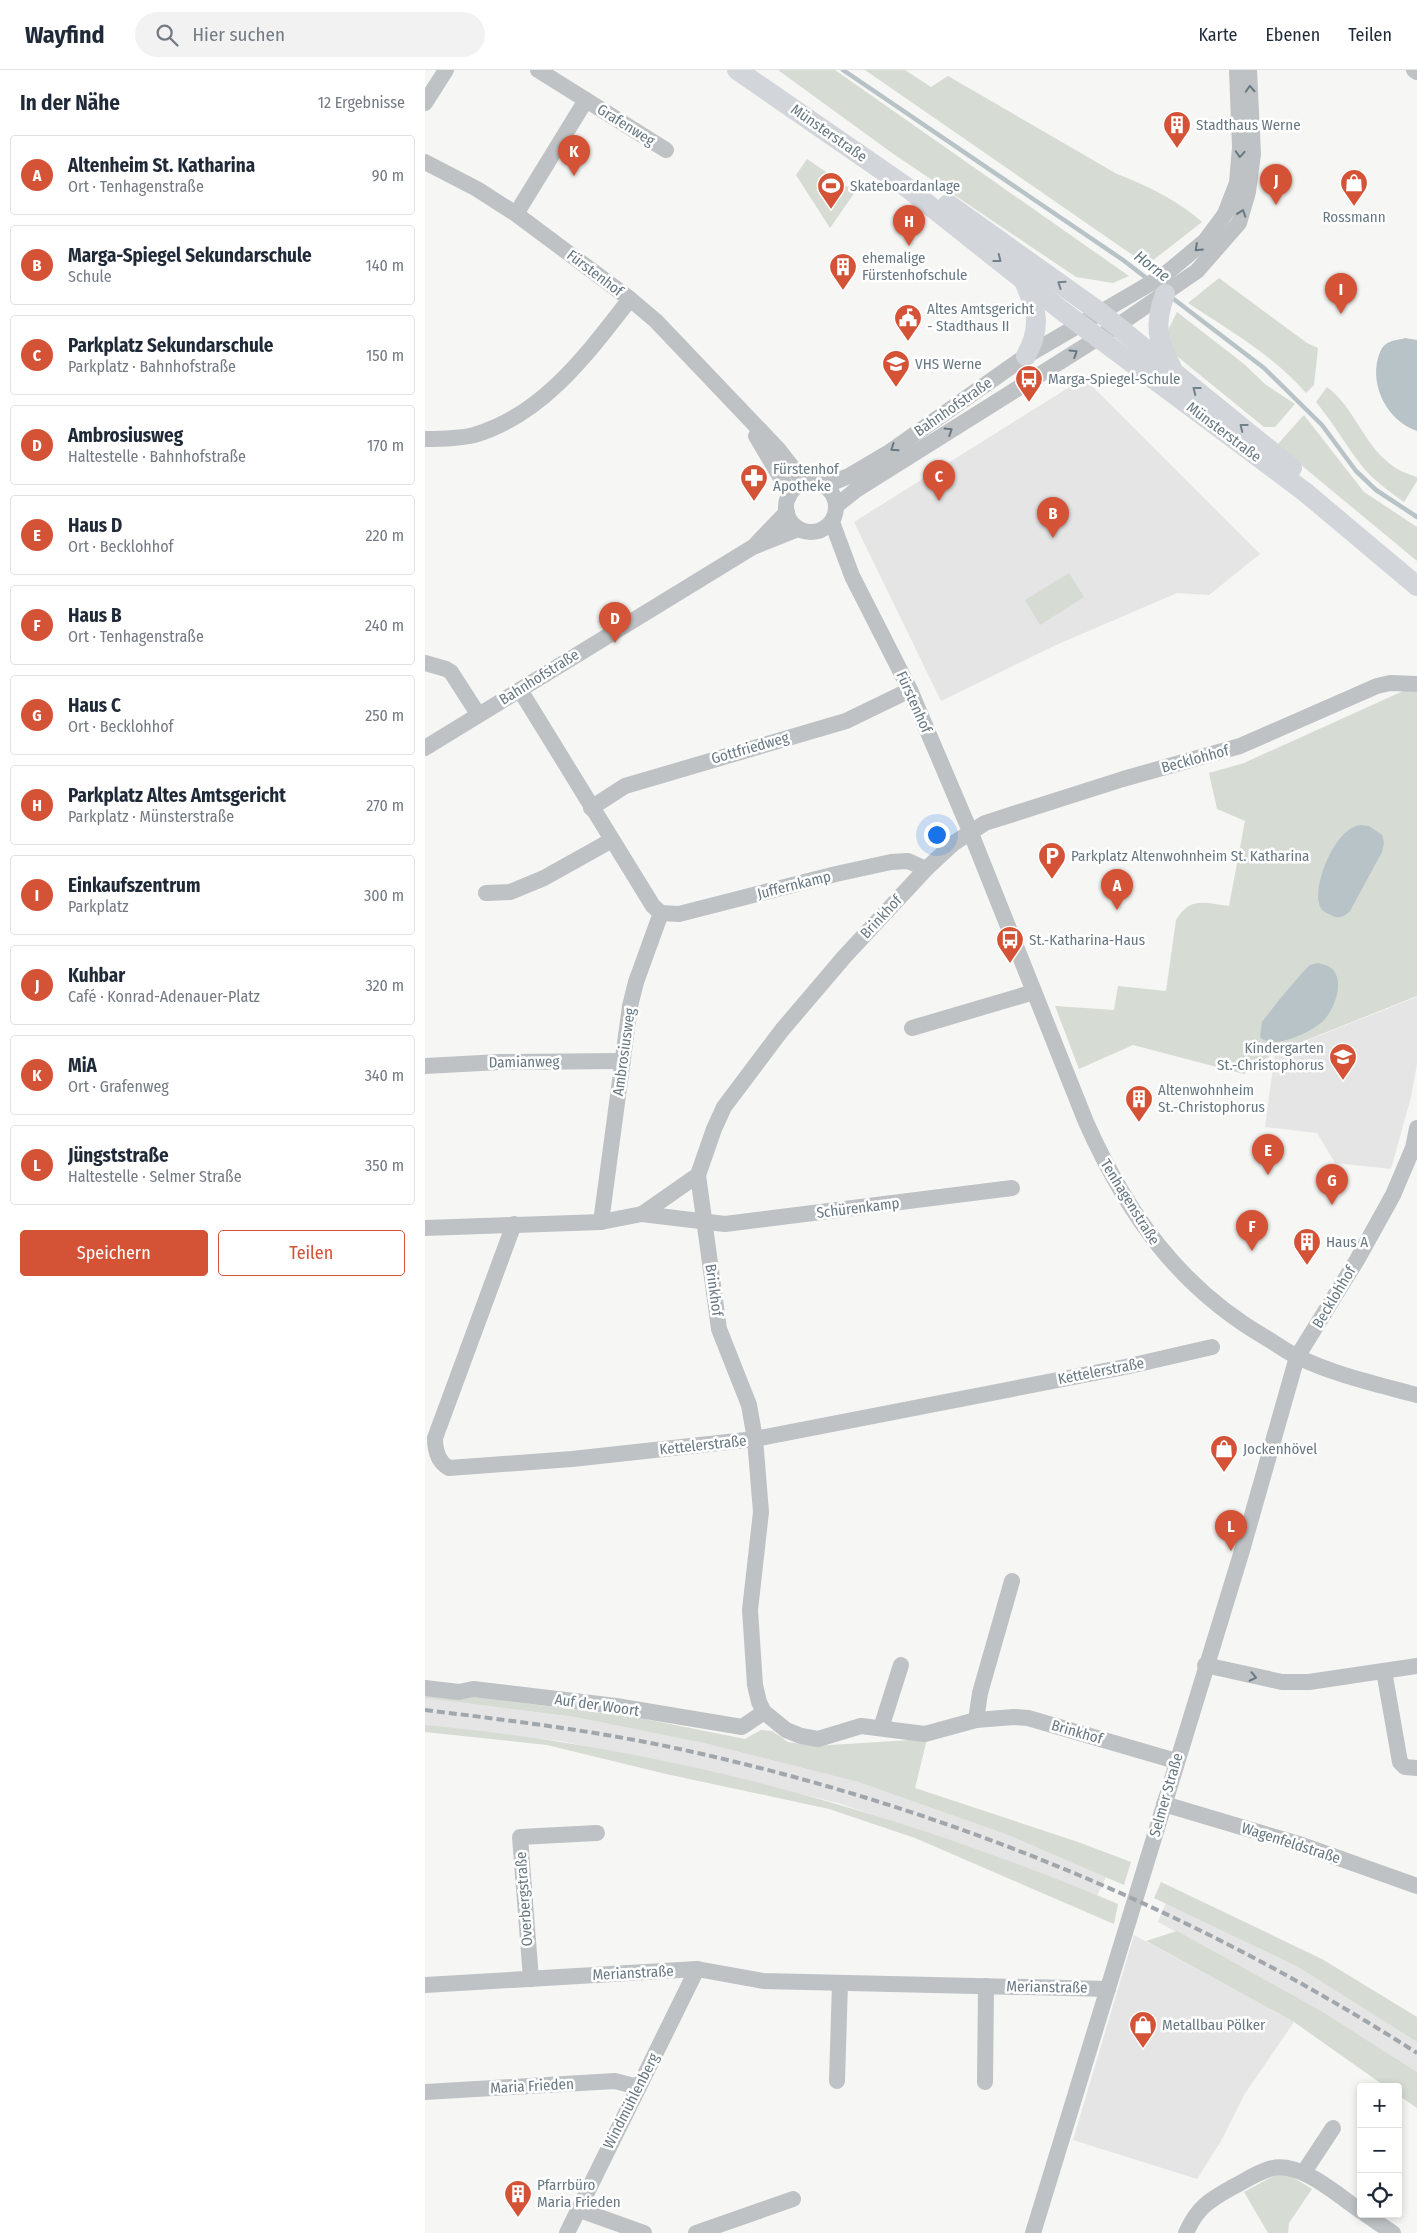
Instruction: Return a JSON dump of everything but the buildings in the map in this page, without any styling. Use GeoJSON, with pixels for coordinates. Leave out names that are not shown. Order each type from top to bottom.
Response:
{"type":"FeatureCollection","features":[{"type":"Feature","properties":{"kind":"main road","name":"Münsterstraße"},"geometry":{"type":"LineString","coordinates":[[737,70],[905,186],[1080,324],[1305,492],[1417,586]]}},
{"type":"Feature","properties":{"kind":"main road","name":"Münsterstraße"},"geometry":{"type":"LineString","coordinates":[[759,70],[1101,312],[1417,570]]}},
{"type":"Feature","properties":{"kind":"main road"},"geometry":{"type":"LineString","coordinates":[[1023,279],[1036,312],[1037,322],[1035,337],[1026,356]]}},
{"type":"Feature","properties":{"kind":"main road"},"geometry":{"type":"LineString","coordinates":[[1162,296],[1158,330],[1160,344],[1175,373]]}},
{"type":"Feature","properties":{"kind":"street"},"geometry":{"type":"LineString","coordinates":[[425,103],[446,70]]}},
{"type":"Feature","properties":{"kind":"street","name":"Grafenweg"},"geometry":{"type":"LineString","coordinates":[[538,70],[666,150]]}},
{"type":"Feature","properties":{"kind":"street"},"geometry":{"type":"LineString","coordinates":[[1162,296],[1225,214],[1236,188],[1240,147],[1237,70]]}},
{"type":"Feature","properties":{"kind":"street"},"geometry":{"type":"LineString","coordinates":[[1162,296],[1197,271],[1239,223],[1249,192],[1253,154],[1249,70]]}},
{"type":"Feature","properties":{"kind":"street","name":"Grafenweg"},"geometry":{"type":"LineString","coordinates":[[516,214],[586,100]]}},
{"type":"Feature","properties":{"kind":"street","name":"Fürstenhof"},"geometry":{"type":"LineString","coordinates":[[425,162],[516,214],[656,321],[742,413],[778,448],[799,476],[806,482]]}},
{"type":"Feature","properties":{"kind":"street","name":"Bahnhofstraße"},"geometry":{"type":"LineString","coordinates":[[825,486],[849,476],[888,453],[1026,356],[1101,312],[1137,293],[1162,296]]}},
{"type":"Feature","properties":{"kind":"street","name":"Bahnhofstraße"},"geometry":{"type":"LineString","coordinates":[[425,748],[753,547],[806,531],[821,530],[856,490],[1099,338],[1162,296]]}},
{"type":"Feature","properties":{"kind":"street"},"geometry":{"type":"LineString","coordinates":[[425,439],[450,439],[496,428],[541,400],[606,330],[629,299]]}},
{"type":"Feature","properties":{"kind":"street","name":"Fürstenhof"},"geometry":{"type":"LineString","coordinates":[[742,413],[785,485],[788,504]]}},
{"type":"Feature","properties":{"kind":"street"},"geometry":{"type":"LineString","coordinates":[[806,482],[815,482],[825,486],[835,499],[834,514]]}},
{"type":"Feature","properties":{"kind":"street","name":"Bahnhofstraße"},"geometry":{"type":"LineString","coordinates":[[753,547],[788,504],[800,485],[806,482]]}},
{"type":"Feature","properties":{"kind":"street"},"geometry":{"type":"LineString","coordinates":[[788,504],[789,518],[806,531]]}},
{"type":"Feature","properties":{"kind":"street","name":"Fürstenhof"},"geometry":{"type":"LineString","coordinates":[[834,514],[852,576],[910,690],[970,831]]}},
{"type":"Feature","properties":{"kind":"street","name":"Fürstenhof"},"geometry":{"type":"LineString","coordinates":[[806,531],[823,539],[852,576]]}},
{"type":"Feature","properties":{"kind":"street"},"geometry":{"type":"LineString","coordinates":[[425,663],[451,672],[478,714]]}},
{"type":"Feature","properties":{"kind":"street","name":"Becklohhof"},"geometry":{"type":"LineString","coordinates":[[970,831],[985,823],[1123,779],[1239,746],[1377,686],[1390,683],[1417,684]]}},
{"type":"Feature","properties":{"kind":"street"},"geometry":{"type":"LineString","coordinates":[[520,690],[591,808],[653,906],[661,913]]}},
{"type":"Feature","properties":{"kind":"street","name":"Gottfriedweg"},"geometry":{"type":"LineString","coordinates":[[591,808],[625,786],[845,721],[910,690]]}},
{"type":"Feature","properties":{"kind":"street","name":"Brinkhof"},"geometry":{"type":"LineString","coordinates":[[970,831],[926,869],[845,956],[781,1030],[738,1085],[725,1107],[714,1129],[698,1175],[719,1329],[749,1405],[755,1439],[761,1512],[749,1610],[755,1685],[763,1712],[786,1730],[801,1736],[818,1739],[861,1726],[925,1734],[976,1720],[1014,1717],[1028,1718],[1176,1761]]}},
{"type":"Feature","properties":{"kind":"street","name":"Tenhagenstraße"},"geometry":{"type":"LineString","coordinates":[[970,831],[1102,1159],[1122,1194],[1149,1234],[1180,1270],[1226,1311],[1252,1330],[1297,1357],[1339,1372],[1417,1395]]}},
{"type":"Feature","properties":{"kind":"street"},"geometry":{"type":"LineString","coordinates":[[486,894],[510,892],[544,878],[612,840]]}},
{"type":"Feature","properties":{"kind":"street","name":"Juffernkamp"},"geometry":{"type":"LineString","coordinates":[[661,913],[679,914],[891,862],[908,861],[926,869]]}},
{"type":"Feature","properties":{"kind":"street","name":"Ambrosiusweg"},"geometry":{"type":"LineString","coordinates":[[601,1222],[633,993],[661,913]]}},
{"type":"Feature","properties":{"kind":"street"},"geometry":{"type":"LineString","coordinates":[[912,1028],[1034,992]]}},
{"type":"Feature","properties":{"kind":"street","name":"Damianweg"},"geometry":{"type":"LineString","coordinates":[[425,1066],[500,1062],[623,1062]]}},
{"type":"Feature","properties":{"kind":"street","name":"Becklohhof"},"geometry":{"type":"LineString","coordinates":[[1297,1357],[1357,1260],[1393,1196],[1413,1148],[1417,1128]]}},
{"type":"Feature","properties":{"kind":"street"},"geometry":{"type":"LineString","coordinates":[[642,1214],[698,1175]]}},
{"type":"Feature","properties":{"kind":"street","name":"Schürenkamp"},"geometry":{"type":"LineString","coordinates":[[704,1223],[725,1224],[1012,1188]]}},
{"type":"Feature","properties":{"kind":"street"},"geometry":{"type":"LineString","coordinates":[[425,1228],[601,1222],[642,1214],[704,1223]]}},
{"type":"Feature","properties":{"kind":"street","name":"Kettelerstraße"},"geometry":{"type":"LineString","coordinates":[[514,1224],[435,1438],[436,1452],[445,1465],[455,1468],[572,1459],[755,1439],[1125,1367],[1212,1347]]}},
{"type":"Feature","properties":{"kind":"street","name":"Selmer Straße"},"geometry":{"type":"LineString","coordinates":[[1033,2233],[1205,1666],[1241,1554],[1297,1357]]}},
{"type":"Feature","properties":{"kind":"street"},"geometry":{"type":"LineString","coordinates":[[976,1720],[980,1693],[1012,1581]]}},
{"type":"Feature","properties":{"kind":"street"},"geometry":{"type":"LineString","coordinates":[[881,1728],[901,1664]]}},
{"type":"Feature","properties":{"kind":"street"},"geometry":{"type":"LineString","coordinates":[[1205,1666],[1282,1682],[1309,1682],[1417,1666]]}},
{"type":"Feature","properties":{"kind":"street"},"geometry":{"type":"LineString","coordinates":[[1384,1671],[1400,1762],[1405,1767],[1417,1768]]}},
{"type":"Feature","properties":{"kind":"street","name":"Auf der Woort"},"geometry":{"type":"LineString","coordinates":[[425,1688],[459,1692],[473,1689],[616,1706],[742,1727],[763,1712]]}},
{"type":"Feature","properties":{"kind":"street","name":"Wagenfeldstraße"},"geometry":{"type":"LineString","coordinates":[[1164,1804],[1302,1845],[1417,1886]]}},
{"type":"Feature","properties":{"kind":"street","name":"Overbergstraße"},"geometry":{"type":"LineString","coordinates":[[531,1979],[520,1837],[597,1833]]}},
{"type":"Feature","properties":{"kind":"street","name":"Merianstraße"},"geometry":{"type":"LineString","coordinates":[[425,1985],[697,1969],[763,1981],[1108,1989]]}},
{"type":"Feature","properties":{"kind":"street","name":"Windmühlenberg"},"geometry":{"type":"LineString","coordinates":[[567,2233],[577,2209],[697,1969]]}},
{"type":"Feature","properties":{"kind":"street"},"geometry":{"type":"LineString","coordinates":[[837,2081],[840,1983]]}},
{"type":"Feature","properties":{"kind":"street","name":"Merianstraße"},"geometry":{"type":"LineString","coordinates":[[985,2082],[986,1986]]}},
{"type":"Feature","properties":{"kind":"street","name":"Maria Frieden"},"geometry":{"type":"LineString","coordinates":[[425,2092],[615,2081],[638,2087]]}},
{"type":"Feature","properties":{"kind":"street"},"geometry":{"type":"LineString","coordinates":[[1304,2172],[1333,2128]]}},
{"type":"Feature","properties":{"kind":"street"},"geometry":{"type":"LineString","coordinates":[[1186,2233],[1199,2210],[1207,2202],[1269,2168],[1286,2167],[1304,2172],[1357,2208]]}},
{"type":"Feature","properties":{"kind":"street"},"geometry":{"type":"LineString","coordinates":[[697,2233],[793,2199]]}},
{"type":"Feature","properties":{"kind":"street"},"geometry":{"type":"LineString","coordinates":[[577,2209],[644,2233]]}},
{"type":"Feature","properties":{"kind":"street"},"geometry":{"type":"LineString","coordinates":[[1371,2218],[1393,2233]]}},
{"type":"Feature","properties":{"kind":"shaded area"},"geometry":{"type":"Polygon","coordinates":[[[778,70],[835,70],[1129,276],[1113,283],[1076,277],[892,153],[778,70]]]}},
{"type":"Feature","properties":{"kind":"shaded area"},"geometry":{"type":"Polygon","coordinates":[[[865,70],[905,70],[931,87],[948,76],[1117,174],[1151,188],[1173,200],[1202,222],[1147,265],[865,70]]]}},
{"type":"Feature","properties":{"kind":"shaded area","name":"Skateboardanlage"},"geometry":{"type":"Polygon","coordinates":[[[807,159],[855,192],[830,228],[796,175],[807,159]]]}},
{"type":"Feature","properties":{"kind":"shaded area"},"geometry":{"type":"Polygon","coordinates":[[[1219,278],[1307,343],[1318,348],[1314,385],[1306,393],[1265,355],[1188,303],[1219,278]]]}},
{"type":"Feature","properties":{"kind":"shaded area"},"geometry":{"type":"Polygon","coordinates":[[[1177,312],[1244,364],[1266,385],[1295,404],[1275,427],[1264,427],[1173,353],[1168,330],[1177,312]]]}},
{"type":"Feature","properties":{"kind":"shaded area"},"geometry":{"type":"Polygon","coordinates":[[[1405,338],[1417,340],[1417,431],[1407,426],[1390,411],[1379,391],[1377,380],[1376,369],[1382,349],[1390,342],[1405,338]]]}},
{"type":"Feature","properties":{"kind":"shaded area"},"geometry":{"type":"Polygon","coordinates":[[[1084,378],[1260,554],[1209,595],[1177,593],[1056,645],[941,701],[854,522],[1084,378]]]}},
{"type":"Feature","properties":{"kind":"shaded area"},"geometry":{"type":"Polygon","coordinates":[[[1327,387],[1344,404],[1380,455],[1395,468],[1417,477],[1417,481],[1404,502],[1382,486],[1367,471],[1316,402],[1327,387]]]}},
{"type":"Feature","properties":{"kind":"shaded area"},"geometry":{"type":"Polygon","coordinates":[[[1304,415],[1364,492],[1417,527],[1417,561],[1277,445],[1304,415]]]}},
{"type":"Feature","properties":{"kind":"shaded area"},"geometry":{"type":"Polygon","coordinates":[[[1069,573],[1084,597],[1040,625],[1025,600],[1069,573]]]}},
{"type":"Feature","properties":{"kind":"shaded area"},"geometry":{"type":"Polygon","coordinates":[[[1412,687],[1417,689],[1417,996],[1274,1053],[1244,1074],[1133,1045],[1079,1069],[1055,1006],[1114,1010],[1118,986],[1166,991],[1176,920],[1181,912],[1193,904],[1199,903],[1229,906],[1245,821],[1217,809],[1209,773],[1244,763],[1412,687]]]}},
{"type":"Feature","properties":{"kind":"shaded area"},"geometry":{"type":"Polygon","coordinates":[[[1360,825],[1369,826],[1382,835],[1384,843],[1382,852],[1350,911],[1336,917],[1324,911],[1320,905],[1318,893],[1323,869],[1335,845],[1343,835],[1351,828],[1360,825]]]}},
{"type":"Feature","properties":{"kind":"shaded area"},"geometry":{"type":"Polygon","coordinates":[[[1317,963],[1331,968],[1338,980],[1337,995],[1327,1016],[1318,1025],[1292,1038],[1273,1042],[1266,1041],[1260,1037],[1262,1022],[1302,973],[1310,965],[1317,963]]]}},
{"type":"Feature","properties":{"kind":"shaded area","name":"Kindergarten St.-Christophorus"},"geometry":{"type":"Polygon","coordinates":[[[1417,997],[1417,1064],[1411,1097],[1391,1169],[1335,1163],[1317,1133],[1265,1127],[1275,1053],[1417,997]]]}},
{"type":"Feature","properties":{"kind":"shaded area"},"geometry":{"type":"Polygon","coordinates":[[[425,1691],[635,1717],[745,1739],[761,1730],[772,1731],[788,1742],[813,1746],[927,1739],[915,1788],[1078,1842],[1131,1862],[1124,1885],[1008,1835],[858,1782],[708,1744],[575,1717],[425,1698],[425,1691]]]}},
{"type":"Feature","properties":{"kind":"shaded area"},"geometry":{"type":"Polygon","coordinates":[[[425,1698],[575,1717],[708,1744],[858,1782],[1008,1835],[1106,1877],[1097,1896],[987,1853],[838,1803],[684,1766],[560,1741],[425,1725],[425,1698]]]}},
{"type":"Feature","properties":{"kind":"shaded area"},"geometry":{"type":"Polygon","coordinates":[[[425,1725],[514,1735],[603,1749],[691,1767],[865,1812],[950,1840],[1118,1904],[1114,1924],[915,1838],[829,1809],[666,1774],[547,1745],[425,1732],[425,1725]]]}},
{"type":"Feature","properties":{"kind":"shaded area"},"geometry":{"type":"Polygon","coordinates":[[[1161,1882],[1322,1959],[1417,2017],[1417,2042],[1298,1967],[1154,1898],[1161,1882]]]}},
{"type":"Feature","properties":{"kind":"shaded area"},"geometry":{"type":"Polygon","coordinates":[[[1166,1903],[1298,1967],[1417,2042],[1417,2072],[1323,2012],[1158,1922],[1166,1903]]]}},
{"type":"Feature","properties":{"kind":"shaded area"},"geometry":{"type":"Polygon","coordinates":[[[1177,1931],[1323,2012],[1417,2072],[1417,2108],[1402,2098],[1402,2083],[1380,2083],[1294,2022],[1146,1941],[1177,1931]]]}},
{"type":"Feature","properties":{"kind":"shaded area"},"geometry":{"type":"Polygon","coordinates":[[[1134,1935],[1294,2022],[1244,2095],[1221,2141],[1197,2179],[1073,2140],[1134,1935]]]}},
{"type":"Feature","properties":{"kind":"shaded area"},"geometry":{"type":"Polygon","coordinates":[[[1277,2174],[1291,2176],[1312,2189],[1289,2223],[1288,2233],[1268,2233],[1244,2192],[1277,2174]]]}},
{"type":"Feature","properties":{"kind":"waterway","name":"Horne"},"geometry":{"type":"LineString","coordinates":[[843,70],[1123,260],[1149,280]]}},
{"type":"Feature","properties":{"kind":"waterway","name":"Horne"},"geometry":{"type":"LineString","coordinates":[[1171,297],[1264,368],[1322,425],[1356,471],[1376,490],[1417,517]]}},
{"type":"Feature","properties":{"kind":"railway"},"geometry":{"type":"LineString","coordinates":[[425,1710],[593,1733],[693,1752],[789,1775],[883,1803],[976,1835],[1068,1871],[1158,1910],[1247,1954],[1333,2002],[1417,2053]]}},
{"type":"Feature","properties":{"kind":"place","name":"Stadthaus Werne"},"geometry":{"type":"Point","coordinates":[1177,149]}},
{"type":"Feature","properties":{"kind":"place","name":"MiA"},"geometry":{"type":"Point","coordinates":[574,176]}},
{"type":"Feature","properties":{"kind":"place","name":"Kuhbar"},"geometry":{"type":"Point","coordinates":[1276,205]}},
{"type":"Feature","properties":{"kind":"place","name":"Rossmann"},"geometry":{"type":"Point","coordinates":[1354,207]}},
{"type":"Feature","properties":{"kind":"place","name":"Skateboardanlage"},"geometry":{"type":"Point","coordinates":[831,210]}},
{"type":"Feature","properties":{"kind":"place","name":"Parkplatz Altes Amtsgericht"},"geometry":{"type":"Point","coordinates":[909,246]}},
{"type":"Feature","properties":{"kind":"place","name":"ehemalige Fürstenhofschule"},"geometry":{"type":"Point","coordinates":[843,291]}},
{"type":"Feature","properties":{"kind":"place","name":"Einkaufszentrum"},"geometry":{"type":"Point","coordinates":[1341,314]}},
{"type":"Feature","properties":{"kind":"place","name":"Altes Amtsgericht - Stadthaus II"},"geometry":{"type":"Point","coordinates":[908,342]}},
{"type":"Feature","properties":{"kind":"place","name":"VHS Werne"},"geometry":{"type":"Point","coordinates":[896,388]}},
{"type":"Feature","properties":{"kind":"place","name":"Marga-Spiegel-Schule"},"geometry":{"type":"Point","coordinates":[1029,403]}},
{"type":"Feature","properties":{"kind":"place","name":"Parkplatz Sekundarschule"},"geometry":{"type":"Point","coordinates":[939,501]}},
{"type":"Feature","properties":{"kind":"place","name":"Fürstenhof Apotheke"},"geometry":{"type":"Point","coordinates":[754,502]}},
{"type":"Feature","properties":{"kind":"place","name":"Marga-Spiegel Sekundarschule"},"geometry":{"type":"Point","coordinates":[1053,538]}},
{"type":"Feature","properties":{"kind":"place","name":"Ambrosiusweg"},"geometry":{"type":"Point","coordinates":[615,643]}},
{"type":"Feature","properties":{"kind":"place","name":"Parkplatz Altenwohnheim St. Katharina"},"geometry":{"type":"Point","coordinates":[1052,880]}},
{"type":"Feature","properties":{"kind":"place","name":"Altenheim St. Katharina"},"geometry":{"type":"Point","coordinates":[1117,910]}},
{"type":"Feature","properties":{"kind":"place","name":"St.-Katharina-Haus"},"geometry":{"type":"Point","coordinates":[1010,964]}},
{"type":"Feature","properties":{"kind":"place","name":"Kindergarten St.-Christophorus"},"geometry":{"type":"Point","coordinates":[1343,1081]}},
{"type":"Feature","properties":{"kind":"place","name":"Altenwohnheim St.-Christophorus"},"geometry":{"type":"Point","coordinates":[1139,1123]}},
{"type":"Feature","properties":{"kind":"place","name":"Haus D"},"geometry":{"type":"Point","coordinates":[1268,1175]}},
{"type":"Feature","properties":{"kind":"place","name":"Haus C"},"geometry":{"type":"Point","coordinates":[1332,1205]}},
{"type":"Feature","properties":{"kind":"place","name":"Haus B"},"geometry":{"type":"Point","coordinates":[1252,1251]}},
{"type":"Feature","properties":{"kind":"place","name":"Haus A"},"geometry":{"type":"Point","coordinates":[1307,1266]}},
{"type":"Feature","properties":{"kind":"place","name":"Jockenhövel"},"geometry":{"type":"Point","coordinates":[1224,1473]}},
{"type":"Feature","properties":{"kind":"place","name":"Jüngststraße"},"geometry":{"type":"Point","coordinates":[1231,1551]}},
{"type":"Feature","properties":{"kind":"place","name":"Metallbau Pölker"},"geometry":{"type":"Point","coordinates":[1143,2049]}},
{"type":"Feature","properties":{"kind":"place","name":"Pfarrbüro Maria Frieden"},"geometry":{"type":"Point","coordinates":[518,2218]}}]}
